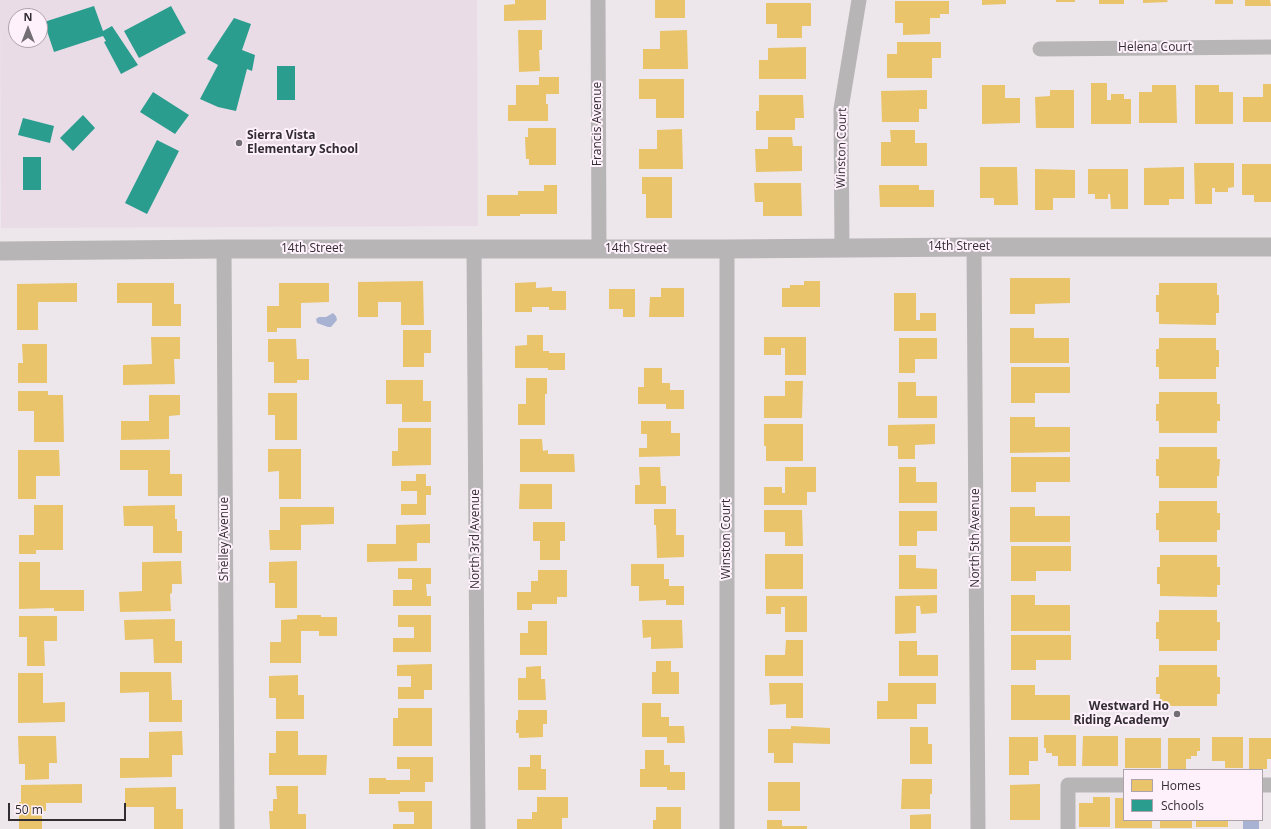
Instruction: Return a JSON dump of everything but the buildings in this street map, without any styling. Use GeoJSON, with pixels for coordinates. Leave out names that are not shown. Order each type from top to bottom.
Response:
{"type":"FeatureCollection","features":[{"type":"Feature","properties":{"kind":"street","name":"Francis Avenue"},"geometry":{"type":"LineString","coordinates":[[598,0],[598,249]]}},
{"type":"Feature","properties":{"kind":"street","name":"Winston Court"},"geometry":{"type":"LineString","coordinates":[[842,249],[841,109],[859,0]]}},
{"type":"Feature","properties":{"kind":"street","name":"Helena Court"},"geometry":{"type":"LineString","coordinates":[[1040,49],[1271,47]]}},
{"type":"Feature","properties":{"kind":"street","name":"14th Street"},"geometry":{"type":"LineString","coordinates":[[0,251],[224,249],[727,250],[974,247],[1271,247]]}},
{"type":"Feature","properties":{"kind":"street","name":"North 5th Avenue"},"geometry":{"type":"LineString","coordinates":[[974,247],[978,829]]}},
{"type":"Feature","properties":{"kind":"street","name":"Shelley Avenue"},"geometry":{"type":"LineString","coordinates":[[224,249],[227,829]]}},
{"type":"Feature","properties":{"kind":"street","name":"North 3rd Avenue"},"geometry":{"type":"LineString","coordinates":[[474,249],[478,829]]}},
{"type":"Feature","properties":{"kind":"street","name":"Winston Court"},"geometry":{"type":"LineString","coordinates":[[727,250],[727,829]]}},
{"type":"Feature","properties":{"kind":"street"},"geometry":{"type":"LineString","coordinates":[[1068,829],[1068,785],[1123,785]]}},
{"type":"Feature","properties":{"kind":"shaded area","name":"Sierra Vista Elementary School"},"geometry":{"type":"Polygon","coordinates":[[[0,0],[477,0],[478,226],[1,228],[0,0]]]}},
{"type":"Feature","properties":{"kind":"water"},"geometry":{"type":"Polygon","coordinates":[[[333,313],[337,320],[331,327],[317,323],[316,319],[319,317],[326,317],[333,313]]]}},
{"type":"Feature","properties":{"kind":"water"},"geometry":{"type":"Polygon","coordinates":[[[1243,821],[1259,821],[1259,829],[1243,829],[1243,821]]]}},
{"type":"Feature","properties":{"kind":"place","name":"Sierra Vista Elementary School"},"geometry":{"type":"Point","coordinates":[239,143]}},
{"type":"Feature","properties":{"kind":"place","name":"Westward Ho Riding Academy"},"geometry":{"type":"Point","coordinates":[1177,714]}}]}
